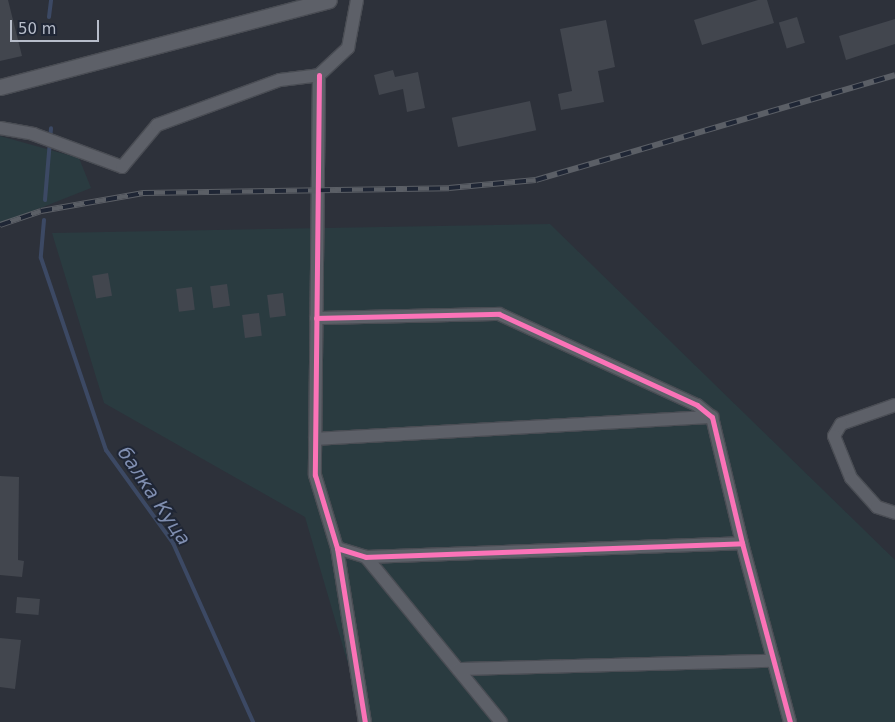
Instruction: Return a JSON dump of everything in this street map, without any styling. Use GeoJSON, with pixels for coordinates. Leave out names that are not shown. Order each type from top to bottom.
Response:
{"type":"FeatureCollection","features":[{"type":"Feature","properties":{"kind":"street"},"geometry":{"type":"LineString","coordinates":[[0,87],[329,0]]}},
{"type":"Feature","properties":{"kind":"street"},"geometry":{"type":"LineString","coordinates":[[0,128],[32,134],[122,167],[157,125],[280,80],[319,74],[348,48],[357,0]]}},
{"type":"Feature","properties":{"kind":"street"},"geometry":{"type":"LineString","coordinates":[[319,74],[315,476],[338,548],[365,722]]}},
{"type":"Feature","properties":{"kind":"street"},"geometry":{"type":"LineString","coordinates":[[316,318],[499,314],[697,405],[712,416],[742,543],[790,722]]}},
{"type":"Feature","properties":{"kind":"street"},"geometry":{"type":"LineString","coordinates":[[895,405],[841,424],[834,436],[850,478],[877,507],[895,513]]}},
{"type":"Feature","properties":{"kind":"street"},"geometry":{"type":"LineString","coordinates":[[316,439],[712,416]]}},
{"type":"Feature","properties":{"kind":"street"},"geometry":{"type":"LineString","coordinates":[[338,548],[366,557],[742,543]]}},
{"type":"Feature","properties":{"kind":"street"},"geometry":{"type":"LineString","coordinates":[[366,557],[501,722]]}},
{"type":"Feature","properties":{"kind":"street"},"geometry":{"type":"LineString","coordinates":[[458,669],[774,661]]}},
{"type":"Feature","properties":{"kind":"shaded area"},"geometry":{"type":"Polygon","coordinates":[[[0,136],[79,158],[91,188],[0,224],[0,136]]]}},
{"type":"Feature","properties":{"kind":"shaded area"},"geometry":{"type":"Polygon","coordinates":[[[550,224],[895,560],[895,722],[365,722],[305,517],[104,403],[52,233],[550,224]]]}},
{"type":"Feature","properties":{"kind":"building"},"geometry":{"type":"Polygon","coordinates":[[[0,0],[8,0],[22,56],[0,61],[0,0]]]}},
{"type":"Feature","properties":{"kind":"building"},"geometry":{"type":"Polygon","coordinates":[[[758,0],[767,0],[774,23],[702,45],[694,20],[758,0]]]}},
{"type":"Feature","properties":{"kind":"building"},"geometry":{"type":"Polygon","coordinates":[[[797,17],[805,43],[787,48],[779,23],[797,17]]]}},
{"type":"Feature","properties":{"kind":"building"},"geometry":{"type":"Polygon","coordinates":[[[895,19],[895,44],[846,60],[839,36],[895,19]]]}},
{"type":"Feature","properties":{"kind":"building"},"geometry":{"type":"Polygon","coordinates":[[[606,20],[615,67],[598,71],[604,102],[561,110],[558,94],[572,91],[560,29],[606,20]]]}},
{"type":"Feature","properties":{"kind":"building"},"geometry":{"type":"Polygon","coordinates":[[[393,70],[395,77],[418,72],[425,108],[407,112],[403,89],[379,95],[374,75],[393,70]]]}},
{"type":"Feature","properties":{"kind":"building"},"geometry":{"type":"Polygon","coordinates":[[[530,101],[536,130],[458,147],[452,118],[530,101]]]}},
{"type":"Feature","properties":{"kind":"building"},"geometry":{"type":"Polygon","coordinates":[[[108,273],[112,296],[96,298],[92,276],[108,273]]]}},
{"type":"Feature","properties":{"kind":"building"},"geometry":{"type":"Polygon","coordinates":[[[227,284],[230,306],[213,308],[210,286],[227,284]]]}},
{"type":"Feature","properties":{"kind":"building"},"geometry":{"type":"Polygon","coordinates":[[[192,287],[195,310],[179,312],[176,289],[192,287]]]}},
{"type":"Feature","properties":{"kind":"building"},"geometry":{"type":"Polygon","coordinates":[[[283,293],[286,316],[270,318],[267,295],[283,293]]]}},
{"type":"Feature","properties":{"kind":"building"},"geometry":{"type":"Polygon","coordinates":[[[259,313],[262,336],[245,338],[242,315],[259,313]]]}},
{"type":"Feature","properties":{"kind":"building"},"geometry":{"type":"Polygon","coordinates":[[[0,476],[19,477],[18,560],[24,561],[22,577],[0,575],[0,476]]]}},
{"type":"Feature","properties":{"kind":"building"},"geometry":{"type":"Polygon","coordinates":[[[17,597],[40,599],[39,615],[16,613],[17,597]]]}},
{"type":"Feature","properties":{"kind":"building"},"geometry":{"type":"Polygon","coordinates":[[[0,638],[21,640],[15,689],[0,687],[0,638]]]}},
{"type":"Feature","properties":{"kind":"waterway","name":"балка Куца"},"geometry":{"type":"LineString","coordinates":[[49,17],[51,0]]}},
{"type":"Feature","properties":{"kind":"waterway","name":"балка Куца"},"geometry":{"type":"LineString","coordinates":[[45,200],[51,128]]}},
{"type":"Feature","properties":{"kind":"waterway","name":"балка Куца"},"geometry":{"type":"LineString","coordinates":[[44,220],[41,258],[106,450],[173,543],[253,722]]}},
{"type":"Feature","properties":{"kind":"railway"},"geometry":{"type":"LineString","coordinates":[[0,225],[41,211],[143,193],[449,188],[536,180],[895,75]]}},
{"type":"Feature","properties":{"kind":"cycle path"},"geometry":{"type":"LineString","coordinates":[[319,75],[315,475],[337,548],[365,722]]}},
{"type":"Feature","properties":{"kind":"cycle path"},"geometry":{"type":"LineString","coordinates":[[316,318],[499,314],[697,405],[712,417],[742,543]]}},
{"type":"Feature","properties":{"kind":"cycle path"},"geometry":{"type":"LineString","coordinates":[[337,548],[366,557],[742,543],[790,722]]}}]}
